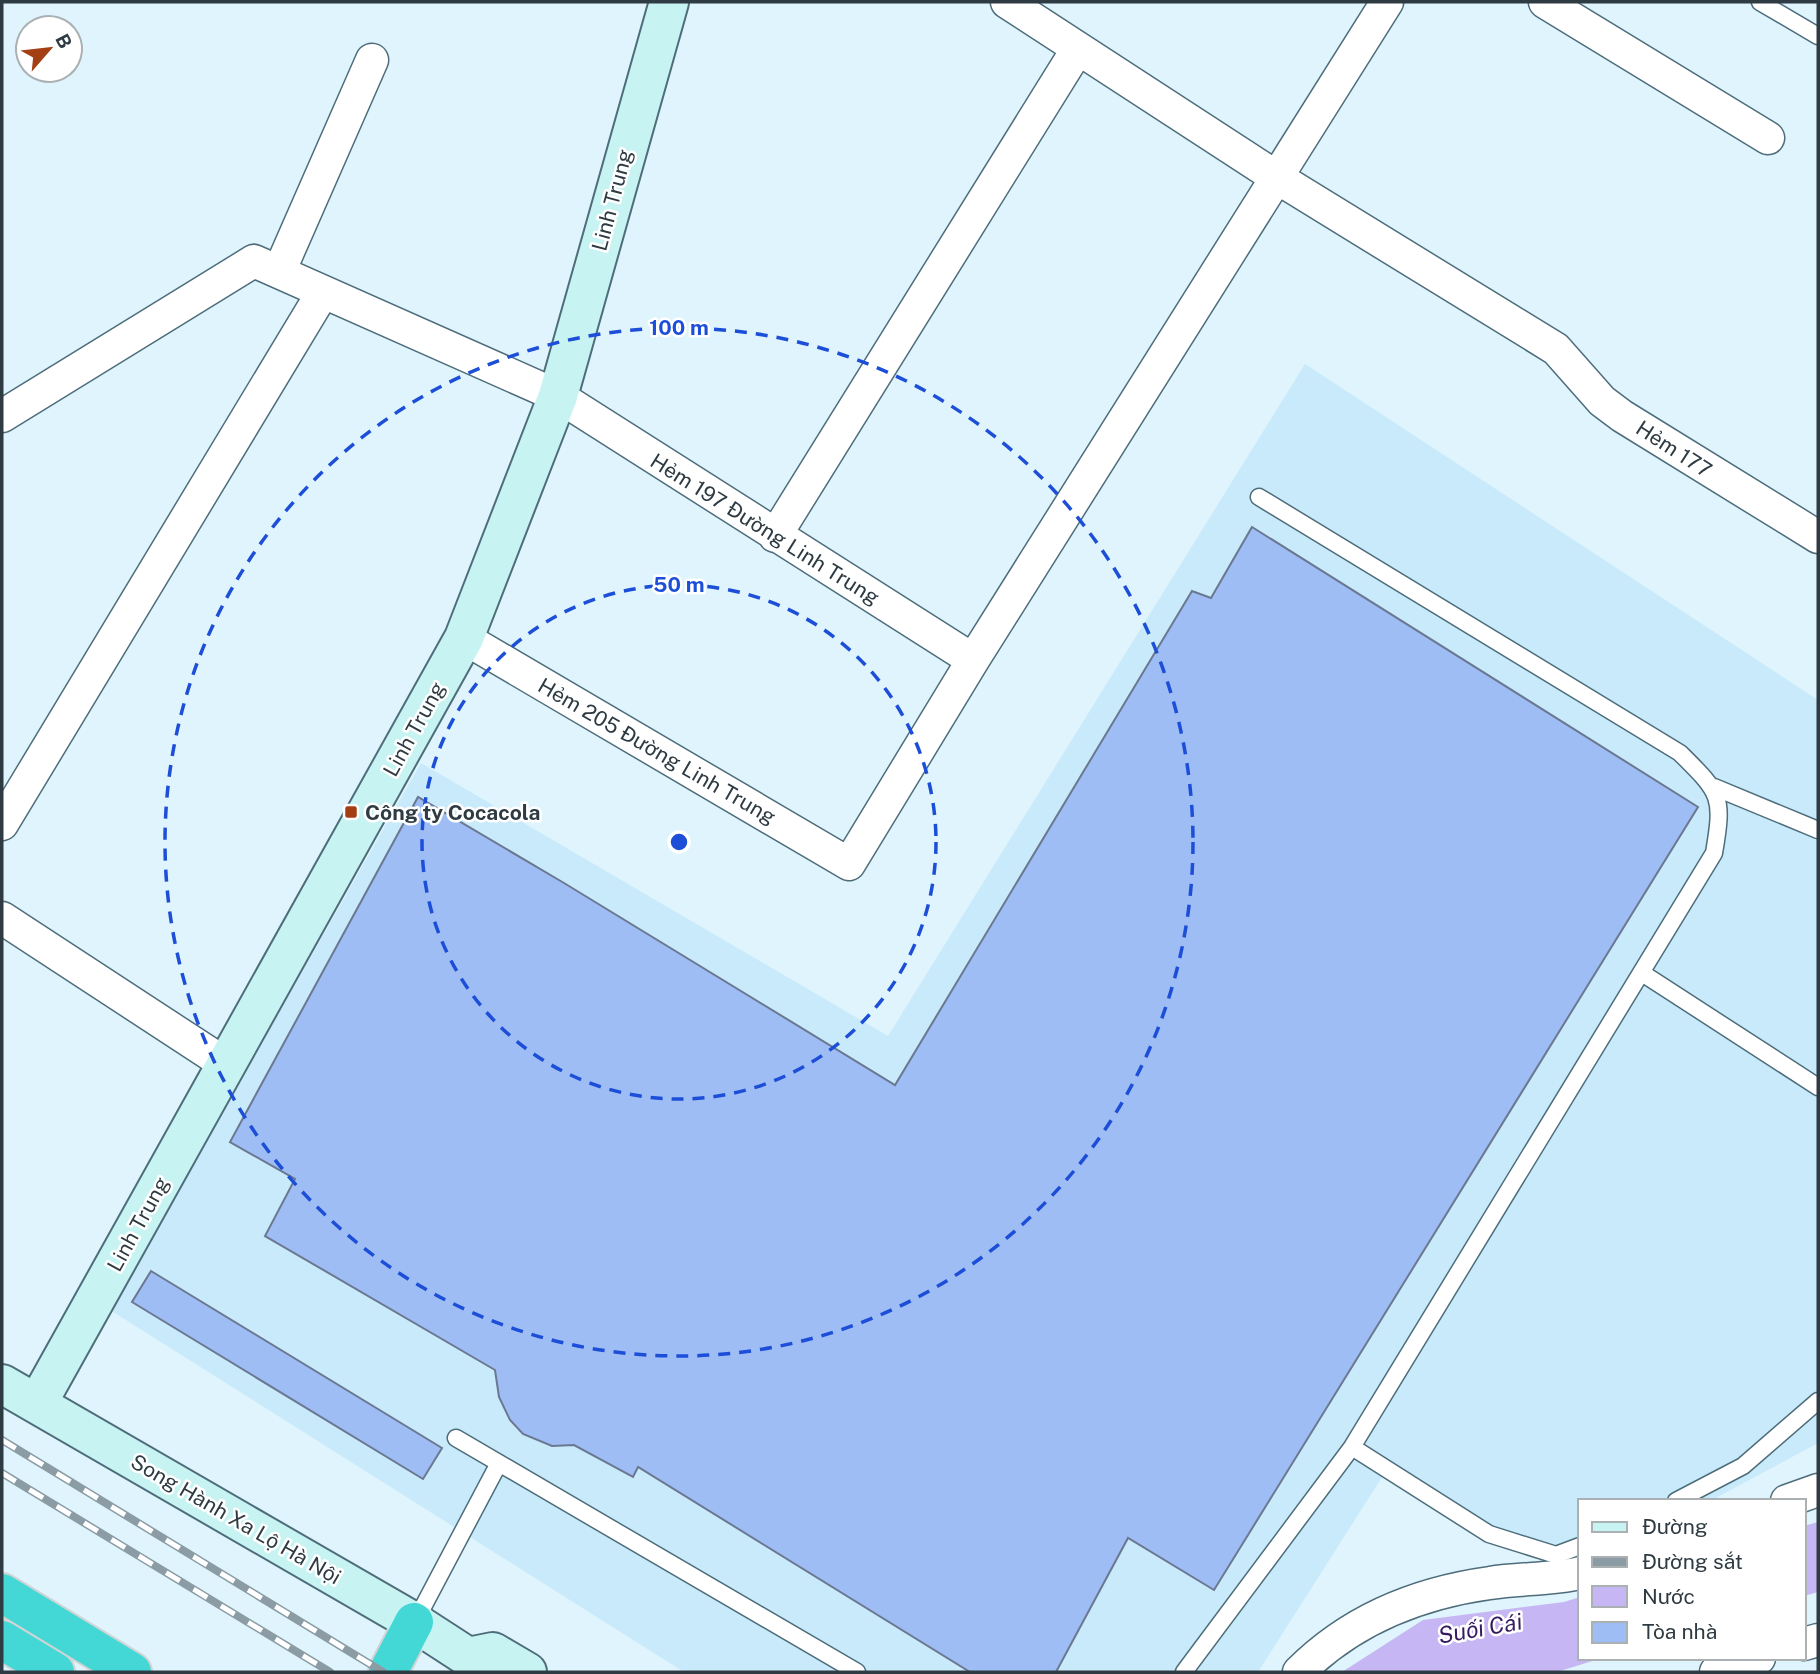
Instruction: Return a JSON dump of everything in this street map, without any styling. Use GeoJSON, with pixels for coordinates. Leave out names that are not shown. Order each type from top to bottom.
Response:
{"type":"FeatureCollection","features":[{"type":"Feature","properties":{"kind":"highway"},"geometry":{"type":"LineString","coordinates":[[2,1593],[132,1672]]}},
{"type":"Feature","properties":{"kind":"highway"},"geometry":{"type":"LineString","coordinates":[[388,1672],[414,1622]]}},
{"type":"Feature","properties":{"kind":"highway"},"geometry":{"type":"LineString","coordinates":[[2,1640],[55,1672]]}},
{"type":"Feature","properties":{"kind":"street","name":"Hẻm 177"},"geometry":{"type":"LineString","coordinates":[[1007,2],[1276,177],[1545,341],[1556,349],[1602,401],[1622,416],[1818,537]]}},
{"type":"Feature","properties":{"kind":"street"},"geometry":{"type":"LineString","coordinates":[[973,660],[1387,2]]}},
{"type":"Feature","properties":{"kind":"street"},"geometry":{"type":"LineString","coordinates":[[1545,2],[1768,138]]}},
{"type":"Feature","properties":{"kind":"street","name":"Linh Trung"},"geometry":{"type":"LineString","coordinates":[[37,1404],[464,638],[558,396],[672,5]]}},
{"type":"Feature","properties":{"kind":"street"},"geometry":{"type":"LineString","coordinates":[[775,536],[1077,50]]}},
{"type":"Feature","properties":{"kind":"street"},"geometry":{"type":"LineString","coordinates":[[279,272],[372,60]]}},
{"type":"Feature","properties":{"kind":"street","name":"Hẻm 197 Đường Linh Trung"},"geometry":{"type":"LineString","coordinates":[[2,416],[254,261],[558,396],[973,660]]}},
{"type":"Feature","properties":{"kind":"street"},"geometry":{"type":"LineString","coordinates":[[2,824],[323,292]]}},
{"type":"Feature","properties":{"kind":"street","name":"Hẻm 205 Đường Linh Trung"},"geometry":{"type":"LineString","coordinates":[[464,638],[849,864],[973,660]]}},
{"type":"Feature","properties":{"kind":"street"},"geometry":{"type":"LineString","coordinates":[[2,918],[227,1065]]}},
{"type":"Feature","properties":{"kind":"street","name":"Song Hành Xa Lộ Hà Nội"},"geometry":{"type":"LineString","coordinates":[[2,1384],[414,1622],[472,1665],[494,1652],[527,1672]]}},
{"type":"Feature","properties":{"kind":"street"},"geometry":{"type":"LineString","coordinates":[[1793,1499],[1818,1490]]}},
{"type":"Feature","properties":{"kind":"street"},"geometry":{"type":"LineString","coordinates":[[1300,1672],[1317,1654],[1375,1616],[1430,1594],[1492,1583],[1562,1578],[1578,1574]]}},
{"type":"Feature","properties":{"kind":"street"},"geometry":{"type":"LineString","coordinates":[[1716,1672],[1753,1660]]}},
{"type":"Feature","properties":{"kind":"lane"},"geometry":{"type":"LineString","coordinates":[[1760,2],[1818,36]]}},
{"type":"Feature","properties":{"kind":"lane"},"geometry":{"type":"LineString","coordinates":[[1259,497],[1680,753],[1714,787],[1818,830]]}},
{"type":"Feature","properties":{"kind":"lane"},"geometry":{"type":"LineString","coordinates":[[1184,1672],[1352,1447],[1714,853],[1720,818],[1714,787]]}},
{"type":"Feature","properties":{"kind":"lane"},"geometry":{"type":"LineString","coordinates":[[1642,973],[1818,1087]]}},
{"type":"Feature","properties":{"kind":"lane"},"geometry":{"type":"LineString","coordinates":[[1680,1499],[1743,1466],[1818,1401]]}},
{"type":"Feature","properties":{"kind":"lane"},"geometry":{"type":"LineString","coordinates":[[456,1438],[856,1672]]}},
{"type":"Feature","properties":{"kind":"lane"},"geometry":{"type":"LineString","coordinates":[[1352,1447],[1489,1534],[1556,1555],[1578,1547]]}},
{"type":"Feature","properties":{"kind":"lane"},"geometry":{"type":"LineString","coordinates":[[414,1622],[499,1463]]}},
{"type":"Feature","properties":{"kind":"shaded area"},"geometry":{"type":"Polygon","coordinates":[[[1305,364],[1818,700],[1818,1443],[1714,1499],[1578,1499],[1578,1571],[1384,1474],[1258,1672],[684,1672],[110,1310],[421,763],[888,1036],[1305,364]]]}},
{"type":"Feature","properties":{"kind":"water"},"geometry":{"type":"Polygon","coordinates":[[[1818,1522],[1818,1592],[1806,1595],[1806,1525],[1818,1522]]]}},
{"type":"Feature","properties":{"kind":"water","name":"Suối Cái"},"geometry":{"type":"Polygon","coordinates":[[[1578,1598],[1578,1660],[1596,1660],[1557,1672],[1342,1672],[1423,1620],[1564,1602],[1578,1598]]]}},
{"type":"Feature","properties":{"kind":"building"},"geometry":{"type":"Polygon","coordinates":[[[1252,527],[1698,807],[1214,1590],[1128,1538],[1056,1672],[970,1672],[638,1467],[633,1477],[574,1445],[552,1446],[523,1434],[510,1420],[499,1397],[495,1370],[265,1236],[295,1179],[230,1142],[418,797],[895,1085],[1192,591],[1211,598],[1252,527]]]}},
{"type":"Feature","properties":{"kind":"building"},"geometry":{"type":"Polygon","coordinates":[[[151,1271],[442,1448],[423,1479],[132,1302],[151,1271]]]}},
{"type":"Feature","properties":{"kind":"railway"},"geometry":{"type":"LineString","coordinates":[[2,1440],[383,1672]]}},
{"type":"Feature","properties":{"kind":"railway"},"geometry":{"type":"LineString","coordinates":[[2,1473],[330,1672]]}},
{"type":"Feature","properties":{"kind":"place","name":"Công ty Cocacola"},"geometry":{"type":"Point","coordinates":[351,812]}}]}
